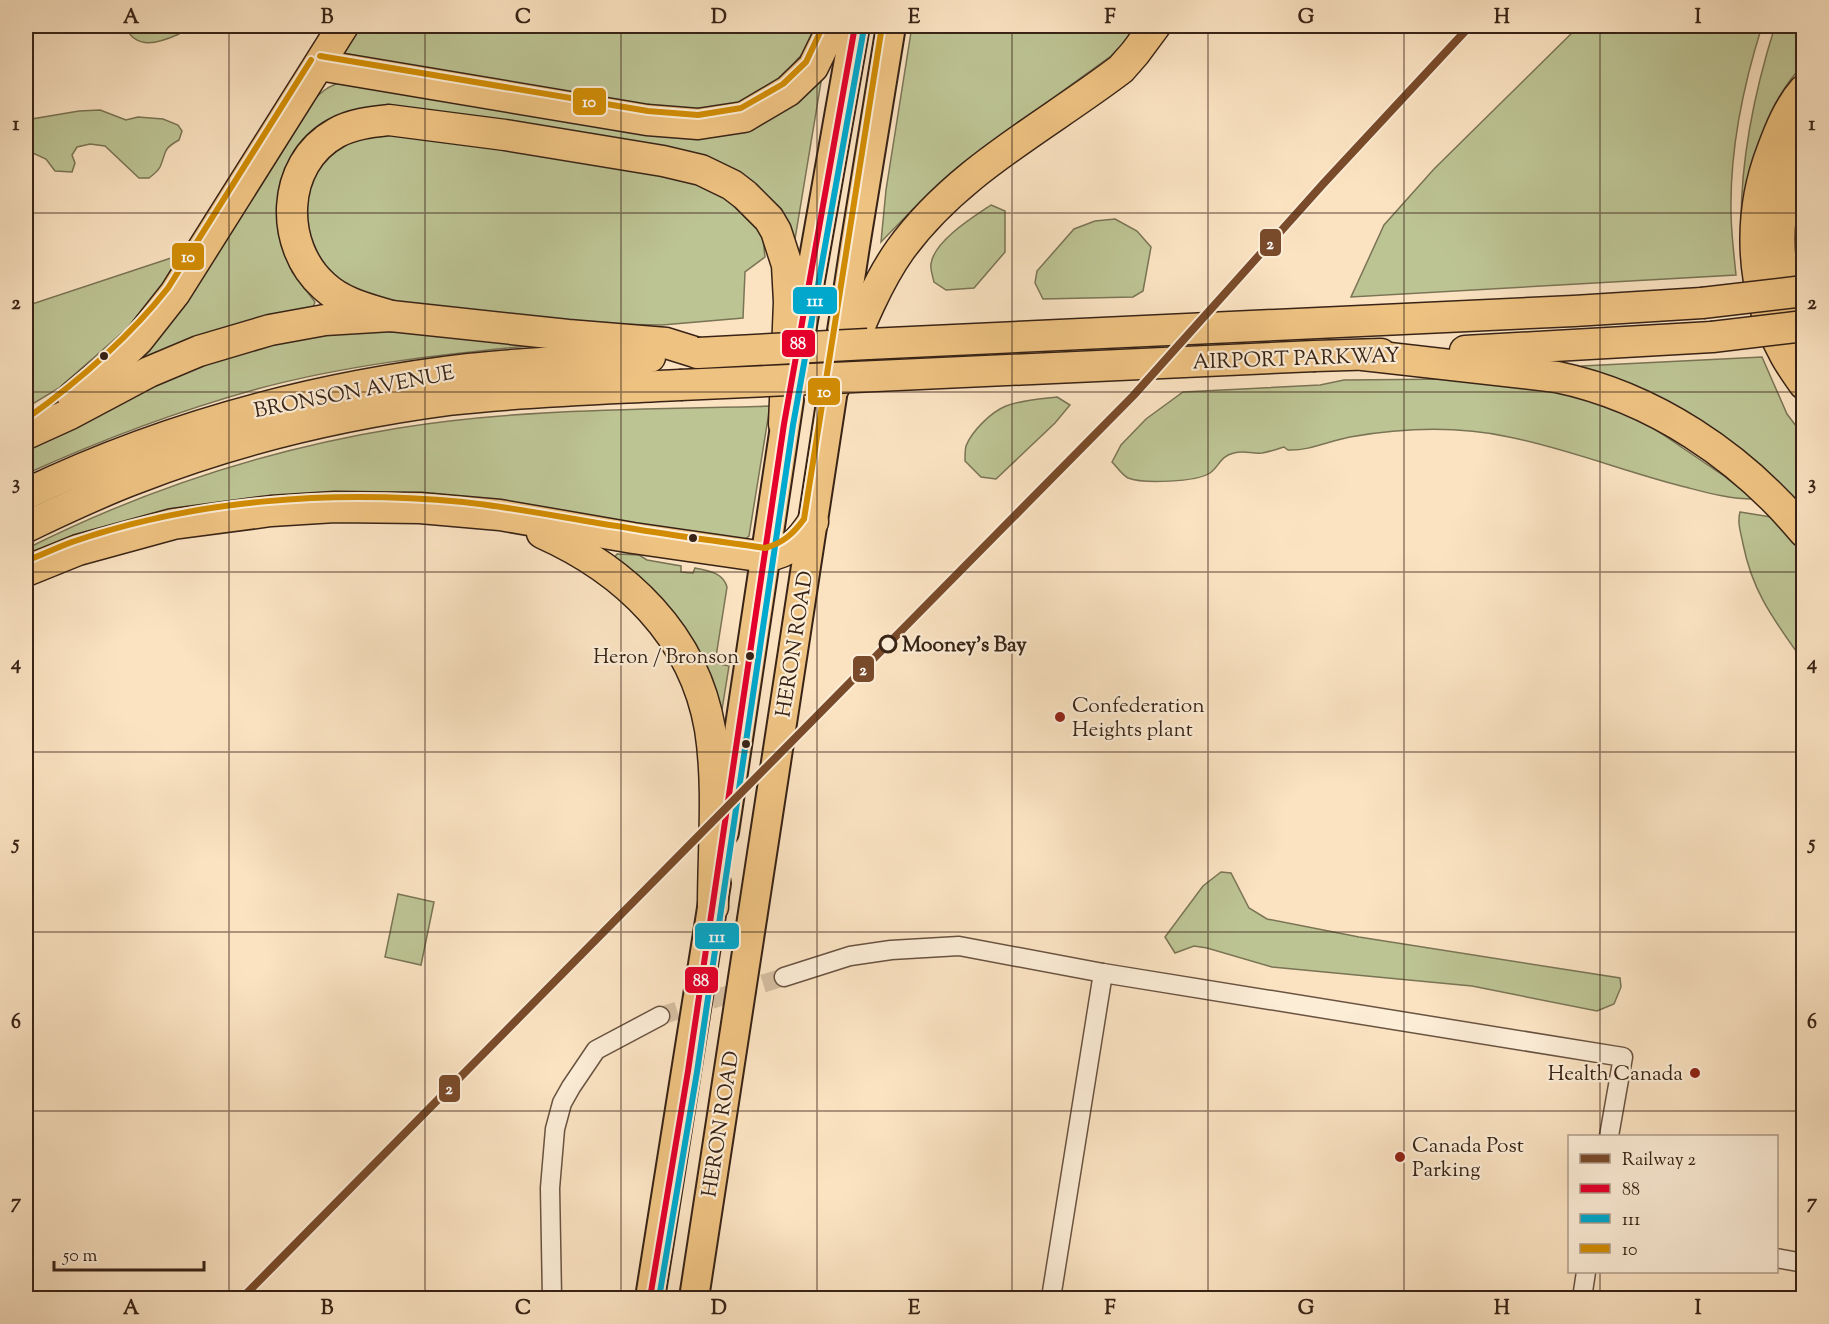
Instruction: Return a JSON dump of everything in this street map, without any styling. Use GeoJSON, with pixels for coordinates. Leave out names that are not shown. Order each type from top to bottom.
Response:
{"type":"FeatureCollection","features":[{"type":"Feature","properties":{"kind":"highway"},"geometry":{"type":"LineString","coordinates":[[26,432],[106,370],[138,340],[158,317],[343,26]]}},
{"type":"Feature","properties":{"kind":"highway"},"geometry":{"type":"LineString","coordinates":[[319,65],[647,120],[698,124],[744,117],[788,91],[813,67],[833,26]]}},
{"type":"Feature","properties":{"kind":"highway"},"geometry":{"type":"LineString","coordinates":[[835,386],[865,315],[899,251],[934,209],[980,168],[1121,69],[1155,26]]}},
{"type":"Feature","properties":{"kind":"highway"},"geometry":{"type":"LineString","coordinates":[[1803,90],[1787,114],[1768,159],[1758,202],[1755,237],[1758,272],[1768,313],[1783,352],[1803,384]]}},
{"type":"Feature","properties":{"kind":"highway"},"geometry":{"type":"LineString","coordinates":[[391,316],[355,304],[326,288],[305,264],[293,234],[291,216],[296,181],[308,159],[335,133],[370,122],[389,120],[505,135],[663,161],[692,168],[717,177],[745,195],[769,219],[783,246],[787,265],[789,302],[784,424]]}},
{"type":"Feature","properties":{"kind":"highway"},"geometry":{"type":"LineString","coordinates":[[1803,138],[1781,202],[1779,226],[1782,268],[1788,297],[1803,337]]}},
{"type":"Feature","properties":{"kind":"highway","name":"AIRPORT PARKWAY"},"geometry":{"type":"LineString","coordinates":[[698,353],[1574,311],[1702,303],[1803,291]]}},
{"type":"Feature","properties":{"kind":"highway"},"geometry":{"type":"LineString","coordinates":[[26,432],[70,414],[149,372],[224,342],[302,324],[350,318],[391,316],[666,343],[698,353]]}},
{"type":"Feature","properties":{"kind":"highway","name":"AIRPORT PARKWAY"},"geometry":{"type":"LineString","coordinates":[[680,385],[1712,337],[1803,326]]}},
{"type":"Feature","properties":{"kind":"highway","name":"BRONSON AVENUE"},"geometry":{"type":"LineString","coordinates":[[26,495],[76,471],[165,437],[302,397],[417,376],[473,369],[698,353]]}},
{"type":"Feature","properties":{"kind":"highway"},"geometry":{"type":"LineString","coordinates":[[1363,355],[1547,376],[1584,383],[1630,400],[1671,420],[1723,454],[1770,495],[1803,531]]}},
{"type":"Feature","properties":{"kind":"highway","name":"BRONSON AVENUE"},"geometry":{"type":"LineString","coordinates":[[26,527],[106,491],[165,468],[244,442],[333,420],[450,400],[680,385]]}},
{"type":"Feature","properties":{"kind":"highway"},"geometry":{"type":"LineString","coordinates":[[26,571],[106,541],[174,524],[223,517],[335,507],[420,508],[500,515],[633,538],[765,557],[783,553],[793,547],[802,539],[813,522]]}},
{"type":"Feature","properties":{"kind":"highway"},"geometry":{"type":"LineString","coordinates":[[500,515],[565,543],[618,577],[654,610],[668,628],[686,659],[701,691],[710,729],[714,773],[713,907]]}},
{"type":"Feature","properties":{"kind":"main road","name":"HERON ROAD"},"geometry":{"type":"LineString","coordinates":[[651,1296],[713,907],[784,424],[855,26]]}},
{"type":"Feature","properties":{"kind":"main road","name":"HERON ROAD"},"geometry":{"type":"LineString","coordinates":[[694,1299],[855,246],[891,26]]}},
{"type":"Feature","properties":{"kind":"street"},"geometry":{"type":"LineString","coordinates":[[784,977],[850,956],[891,950],[959,946],[1103,973],[1623,1057],[1609,1135]]}},
{"type":"Feature","properties":{"kind":"street"},"geometry":{"type":"LineString","coordinates":[[1051,1299],[1103,973]]}},
{"type":"Feature","properties":{"kind":"street"},"geometry":{"type":"LineString","coordinates":[[552,1299],[549,1198],[555,1129],[562,1103],[596,1050],[660,1016]]}},
{"type":"Feature","properties":{"kind":"street"},"geometry":{"type":"LineString","coordinates":[[1778,1258],[1803,1263]]}},
{"type":"Feature","properties":{"kind":"street"},"geometry":{"type":"LineString","coordinates":[[1582,1299],[1586,1273]]}},
{"type":"Feature","properties":{"kind":"green space"},"geometry":{"type":"Polygon","coordinates":[[[125,26],[184,26],[179,34],[149,43],[135,39],[125,26]]]}},
{"type":"Feature","properties":{"kind":"green space"},"geometry":{"type":"Polygon","coordinates":[[[360,26],[820,26],[805,51],[778,81],[732,108],[670,112],[339,62],[360,26]]]}},
{"type":"Feature","properties":{"kind":"green space"},"geometry":{"type":"Polygon","coordinates":[[[912,26],[1137,26],[1111,56],[967,160],[913,209],[881,242],[886,190],[912,26]]]}},
{"type":"Feature","properties":{"kind":"green space"},"geometry":{"type":"Polygon","coordinates":[[[1579,26],[1762,26],[1749,70],[1739,117],[1733,164],[1731,219],[1736,275],[1351,297],[1384,225],[1434,169],[1579,26]]]}},
{"type":"Feature","properties":{"kind":"green space"},"geometry":{"type":"Polygon","coordinates":[[[1775,26],[1803,26],[1803,65],[1774,106],[1765,129],[1753,176],[1742,250],[1742,193],[1748,137],[1759,81],[1775,26]]]}},
{"type":"Feature","properties":{"kind":"green space"},"geometry":{"type":"Polygon","coordinates":[[[818,80],[821,82],[794,245],[744,181],[335,122],[282,240],[292,272],[315,302],[313,307],[129,369],[308,107],[329,87],[346,81],[665,132],[818,80]]]}},
{"type":"Feature","properties":{"kind":"green space"},"geometry":{"type":"Polygon","coordinates":[[[100,110],[126,120],[138,117],[163,119],[178,125],[182,131],[179,140],[167,149],[159,168],[149,178],[139,178],[105,146],[90,144],[77,147],[72,155],[75,163],[72,172],[55,171],[46,159],[33,153],[26,156],[26,120],[79,111],[100,110]]]}},
{"type":"Feature","properties":{"kind":"green space"},"geometry":{"type":"Polygon","coordinates":[[[408,130],[689,178],[727,193],[766,237],[763,239],[765,257],[745,272],[743,318],[662,325],[610,324],[396,304],[339,285],[304,235],[304,196],[325,158],[355,137],[408,130]]]}},
{"type":"Feature","properties":{"kind":"green space"},"geometry":{"type":"Polygon","coordinates":[[[1803,180],[1803,267],[1795,268],[1794,234],[1803,180]]]}},
{"type":"Feature","properties":{"kind":"green space"},"geometry":{"type":"Polygon","coordinates":[[[991,205],[1005,211],[1005,252],[974,288],[946,290],[934,282],[931,266],[934,255],[955,230],[991,205]]]}},
{"type":"Feature","properties":{"kind":"green space"},"geometry":{"type":"Polygon","coordinates":[[[1115,219],[1137,231],[1151,247],[1143,291],[1133,297],[1043,299],[1035,283],[1037,271],[1074,229],[1095,221],[1115,219]]]}},
{"type":"Feature","properties":{"kind":"green space"},"geometry":{"type":"Polygon","coordinates":[[[180,255],[138,325],[130,326],[59,388],[26,408],[26,306],[180,255]]]}},
{"type":"Feature","properties":{"kind":"green space"},"geometry":{"type":"Polygon","coordinates":[[[376,328],[529,339],[528,346],[358,367],[257,389],[140,427],[26,474],[26,449],[161,378],[268,340],[376,328]]]}},
{"type":"Feature","properties":{"kind":"green space"},"geometry":{"type":"Polygon","coordinates":[[[1762,357],[1787,414],[1803,435],[1803,512],[1582,374],[1582,366],[1762,357]]]}},
{"type":"Feature","properties":{"kind":"green space"},"geometry":{"type":"Polygon","coordinates":[[[1455,379],[1517,385],[1581,395],[1640,419],[1724,476],[1753,499],[1708,493],[1531,442],[1470,431],[1390,432],[1350,437],[1304,449],[1288,450],[1284,447],[1262,453],[1238,452],[1229,454],[1210,473],[1182,480],[1135,480],[1128,478],[1112,462],[1121,445],[1146,419],[1183,392],[1320,385],[1344,380],[1455,379]]]}},
{"type":"Feature","properties":{"kind":"green space"},"geometry":{"type":"Polygon","coordinates":[[[1057,397],[1070,405],[1055,423],[996,479],[981,477],[965,461],[969,440],[988,417],[1018,402],[1057,397]]]}},
{"type":"Feature","properties":{"kind":"green space"},"geometry":{"type":"Polygon","coordinates":[[[770,406],[749,536],[743,541],[352,493],[26,564],[26,549],[115,508],[208,474],[302,447],[445,421],[538,413],[770,406]]]}},
{"type":"Feature","properties":{"kind":"green space"},"geometry":{"type":"Polygon","coordinates":[[[1740,512],[1771,517],[1795,543],[1803,558],[1803,661],[1766,606],[1753,578],[1740,532],[1740,512]]]}},
{"type":"Feature","properties":{"kind":"green space"},"geometry":{"type":"Polygon","coordinates":[[[617,554],[639,555],[647,560],[681,566],[681,572],[693,573],[695,568],[710,571],[719,575],[725,582],[727,587],[715,663],[729,666],[719,728],[613,559],[617,554]]]}},
{"type":"Feature","properties":{"kind":"green space"},"geometry":{"type":"Polygon","coordinates":[[[1221,872],[1231,873],[1249,908],[1267,919],[1359,937],[1620,978],[1621,987],[1614,1004],[1597,1011],[1472,986],[1272,967],[1194,946],[1175,953],[1165,937],[1203,886],[1221,872]]]}},
{"type":"Feature","properties":{"kind":"green space"},"geometry":{"type":"Polygon","coordinates":[[[398,894],[434,902],[421,965],[385,957],[398,894]]]}},
{"type":"Feature","properties":{"kind":"tunnel"},"geometry":{"type":"LineString","coordinates":[[660,1016],[784,977]]}},
{"type":"Feature","properties":{"kind":"rail line","name":"2"},"geometry":{"type":"LineString","coordinates":[[242,1298],[1133,396],[1323,184],[1470,26]]}},
{"type":"Feature","properties":{"kind":"transit line","name":"10"},"geometry":{"type":"LineString","coordinates":[[320,56],[648,111],[698,115],[741,108],[783,84],[806,62],[823,26]]}},
{"type":"Feature","properties":{"kind":"transit line","name":"88"},"geometry":{"type":"LineString","coordinates":[[650,1298],[688,1071],[784,424],[855,26]]}},
{"type":"Feature","properties":{"kind":"transit line","name":"10"},"geometry":{"type":"LineString","coordinates":[[26,561],[72,542],[119,527],[167,516],[265,501],[315,498],[364,497],[463,502],[765,548],[782,541],[804,519],[882,26]]}},
{"type":"Feature","properties":{"kind":"transit line","name":"111"},"geometry":{"type":"LineString","coordinates":[[659,1298],[697,1072],[793,425],[864,28]]}},
{"type":"Feature","properties":{"kind":"transit line","name":"10"},"geometry":{"type":"LineString","coordinates":[[26,419],[102,359],[168,288],[311,60]]}},
{"type":"Feature","properties":{"kind":"place","name":"Mooney's Bay"},"geometry":{"type":"Point","coordinates":[888,644]}},
{"type":"Feature","properties":{"kind":"place","name":"Heron / Bronson"},"geometry":{"type":"Point","coordinates":[750,656]}},
{"type":"Feature","properties":{"kind":"place","name":"Confederation Heights plant"},"geometry":{"type":"Point","coordinates":[1060,717]}},
{"type":"Feature","properties":{"kind":"place","name":"Health Canada"},"geometry":{"type":"Point","coordinates":[1695,1073]}},
{"type":"Feature","properties":{"kind":"place","name":"Canada Post Parking"},"geometry":{"type":"Point","coordinates":[1400,1157]}}]}
